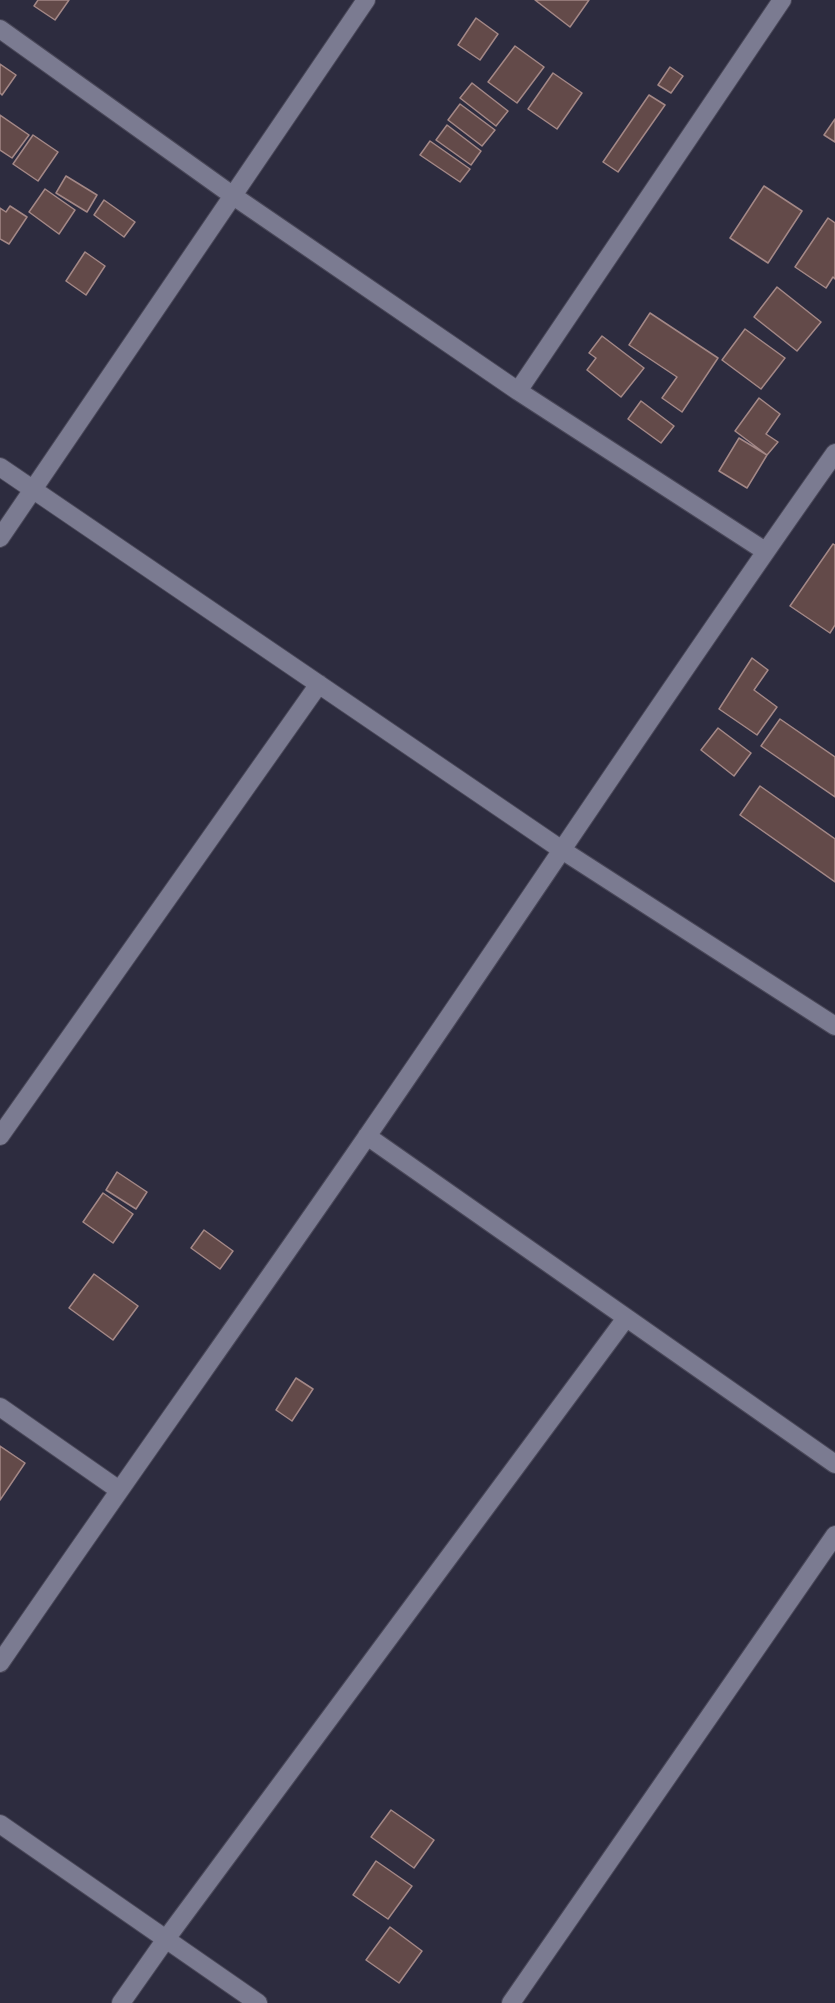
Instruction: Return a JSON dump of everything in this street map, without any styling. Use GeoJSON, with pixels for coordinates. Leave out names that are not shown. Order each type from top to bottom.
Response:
{"type":"FeatureCollection","features":[{"type":"Feature","properties":{"kind":"street"},"geometry":{"type":"LineString","coordinates":[[0,538],[366,0]]}},
{"type":"Feature","properties":{"kind":"street"},"geometry":{"type":"LineString","coordinates":[[518,391],[782,0]]}},
{"type":"Feature","properties":{"kind":"street"},"geometry":{"type":"LineString","coordinates":[[0,29],[232,195],[518,391],[765,551]]}},
{"type":"Feature","properties":{"kind":"street"},"geometry":{"type":"LineString","coordinates":[[0,1663],[118,1490],[367,1136],[765,551],[835,453]]}},
{"type":"Feature","properties":{"kind":"street"},"geometry":{"type":"LineString","coordinates":[[0,466],[562,850],[835,1026]]}},
{"type":"Feature","properties":{"kind":"street"},"geometry":{"type":"LineString","coordinates":[[0,1136],[319,684]]}},
{"type":"Feature","properties":{"kind":"street"},"geometry":{"type":"LineString","coordinates":[[367,1136],[835,1464]]}},
{"type":"Feature","properties":{"kind":"street"},"geometry":{"type":"LineString","coordinates":[[121,2003],[626,1318]]}},
{"type":"Feature","properties":{"kind":"street"},"geometry":{"type":"LineString","coordinates":[[0,1407],[118,1490]]}},
{"type":"Feature","properties":{"kind":"street"},"geometry":{"type":"LineString","coordinates":[[510,2003],[835,1535]]}},
{"type":"Feature","properties":{"kind":"street"},"geometry":{"type":"LineString","coordinates":[[0,1824],[258,2003]]}},
{"type":"Feature","properties":{"kind":"building"},"geometry":{"type":"Polygon","coordinates":[[[38,0],[69,0],[55,20],[34,6],[38,0]]]}},
{"type":"Feature","properties":{"kind":"building"},"geometry":{"type":"Polygon","coordinates":[[[535,0],[589,0],[570,27],[535,0]]]}},
{"type":"Feature","properties":{"kind":"building"},"geometry":{"type":"Polygon","coordinates":[[[476,18],[498,34],[480,60],[458,45],[476,18]]]}},
{"type":"Feature","properties":{"kind":"building"},"geometry":{"type":"Polygon","coordinates":[[[515,46],[544,67],[517,103],[488,82],[515,46]]]}},
{"type":"Feature","properties":{"kind":"building"},"geometry":{"type":"Polygon","coordinates":[[[0,64],[16,75],[2,95],[0,93],[0,64]]]}},
{"type":"Feature","properties":{"kind":"building"},"geometry":{"type":"Polygon","coordinates":[[[670,67],[683,76],[671,93],[658,85],[670,67]]]}},
{"type":"Feature","properties":{"kind":"building"},"geometry":{"type":"Polygon","coordinates":[[[553,73],[582,93],[557,129],[528,109],[553,73]]]}},
{"type":"Feature","properties":{"kind":"building"},"geometry":{"type":"Polygon","coordinates":[[[472,83],[508,111],[496,126],[460,98],[472,83]]]}},
{"type":"Feature","properties":{"kind":"building"},"geometry":{"type":"Polygon","coordinates":[[[649,95],[665,105],[618,172],[603,162],[649,95]]]}},
{"type":"Feature","properties":{"kind":"building"},"geometry":{"type":"Polygon","coordinates":[[[460,104],[495,130],[482,146],[448,120],[460,104]]]}},
{"type":"Feature","properties":{"kind":"building"},"geometry":{"type":"Polygon","coordinates":[[[0,115],[29,135],[12,158],[0,150],[0,115]]]}},
{"type":"Feature","properties":{"kind":"building"},"geometry":{"type":"Polygon","coordinates":[[[835,119],[835,142],[824,135],[835,119]]]}},
{"type":"Feature","properties":{"kind":"building"},"geometry":{"type":"Polygon","coordinates":[[[447,125],[481,151],[471,165],[436,140],[447,125]]]}},
{"type":"Feature","properties":{"kind":"building"},"geometry":{"type":"Polygon","coordinates":[[[33,135],[58,152],[38,181],[13,164],[33,135]]]}},
{"type":"Feature","properties":{"kind":"building"},"geometry":{"type":"Polygon","coordinates":[[[430,141],[470,169],[460,182],[420,155],[430,141]]]}},
{"type":"Feature","properties":{"kind":"building"},"geometry":{"type":"Polygon","coordinates":[[[66,176],[97,195],[87,212],[56,193],[66,176]]]}},
{"type":"Feature","properties":{"kind":"building"},"geometry":{"type":"Polygon","coordinates":[[[764,186],[802,211],[768,263],[730,238],[764,186]]]}},
{"type":"Feature","properties":{"kind":"building"},"geometry":{"type":"Polygon","coordinates":[[[45,189],[75,210],[59,234],[29,212],[45,189]]]}},
{"type":"Feature","properties":{"kind":"building"},"geometry":{"type":"Polygon","coordinates":[[[104,200],[135,222],[124,237],[94,215],[104,200]]]}},
{"type":"Feature","properties":{"kind":"building"},"geometry":{"type":"Polygon","coordinates":[[[10,206],[27,217],[9,244],[0,239],[0,208],[6,212],[10,206]]]}},
{"type":"Feature","properties":{"kind":"building"},"geometry":{"type":"Polygon","coordinates":[[[828,218],[835,223],[835,279],[833,277],[826,288],[795,267],[828,218]]]}},
{"type":"Feature","properties":{"kind":"building"},"geometry":{"type":"Polygon","coordinates":[[[85,252],[105,266],[86,295],[66,281],[85,252]]]}},
{"type":"Feature","properties":{"kind":"building"},"geometry":{"type":"Polygon","coordinates":[[[777,287],[821,322],[797,351],[754,317],[777,287]]]}},
{"type":"Feature","properties":{"kind":"building"},"geometry":{"type":"Polygon","coordinates":[[[650,313],[718,358],[682,412],[662,398],[677,377],[629,345],[650,313]]]}},
{"type":"Feature","properties":{"kind":"building"},"geometry":{"type":"Polygon","coordinates":[[[745,329],[785,358],[761,389],[722,360],[745,329]]]}},
{"type":"Feature","properties":{"kind":"building"},"geometry":{"type":"Polygon","coordinates":[[[602,336],[644,368],[621,397],[587,370],[596,358],[589,353],[602,336]]]}},
{"type":"Feature","properties":{"kind":"building"},"geometry":{"type":"Polygon","coordinates":[[[759,398],[780,414],[766,434],[778,442],[767,455],[735,431],[759,398]]]}},
{"type":"Feature","properties":{"kind":"building"},"geometry":{"type":"Polygon","coordinates":[[[641,401],[674,426],[661,443],[628,419],[641,401]]]}},
{"type":"Feature","properties":{"kind":"building"},"geometry":{"type":"Polygon","coordinates":[[[739,438],[767,455],[747,488],[719,471],[739,438]]]}},
{"type":"Feature","properties":{"kind":"building"},"geometry":{"type":"Polygon","coordinates":[[[833,544],[835,545],[835,625],[830,633],[790,606],[833,544]]]}},
{"type":"Feature","properties":{"kind":"building"},"geometry":{"type":"Polygon","coordinates":[[[752,658],[768,670],[754,690],[777,707],[757,735],[719,709],[752,658]]]}},
{"type":"Feature","properties":{"kind":"building"},"geometry":{"type":"Polygon","coordinates":[[[780,719],[835,757],[835,797],[761,746],[780,719]]]}},
{"type":"Feature","properties":{"kind":"building"},"geometry":{"type":"Polygon","coordinates":[[[718,728],[751,753],[734,776],[701,750],[718,728]]]}},
{"type":"Feature","properties":{"kind":"building"},"geometry":{"type":"Polygon","coordinates":[[[760,786],[835,839],[835,882],[740,815],[760,786]]]}},
{"type":"Feature","properties":{"kind":"building"},"geometry":{"type":"Polygon","coordinates":[[[117,1172],[147,1192],[136,1209],[106,1190],[117,1172]]]}},
{"type":"Feature","properties":{"kind":"building"},"geometry":{"type":"Polygon","coordinates":[[[103,1193],[133,1214],[113,1243],[83,1222],[103,1193]]]}},
{"type":"Feature","properties":{"kind":"building"},"geometry":{"type":"Polygon","coordinates":[[[204,1230],[233,1251],[220,1269],[191,1248],[204,1230]]]}},
{"type":"Feature","properties":{"kind":"building"},"geometry":{"type":"Polygon","coordinates":[[[94,1274],[138,1306],[113,1340],[69,1308],[94,1274]]]}},
{"type":"Feature","properties":{"kind":"building"},"geometry":{"type":"Polygon","coordinates":[[[296,1378],[313,1389],[292,1421],[276,1410],[296,1378]]]}},
{"type":"Feature","properties":{"kind":"building"},"geometry":{"type":"Polygon","coordinates":[[[0,1446],[25,1463],[0,1500],[0,1446]]]}},
{"type":"Feature","properties":{"kind":"building"},"geometry":{"type":"Polygon","coordinates":[[[391,1810],[434,1840],[414,1868],[371,1837],[391,1810]]]}},
{"type":"Feature","properties":{"kind":"building"},"geometry":{"type":"Polygon","coordinates":[[[376,1861],[412,1886],[388,1919],[353,1895],[376,1861]]]}},
{"type":"Feature","properties":{"kind":"building"},"geometry":{"type":"Polygon","coordinates":[[[390,1927],[422,1951],[399,1983],[366,1960],[390,1927]]]}}]}
